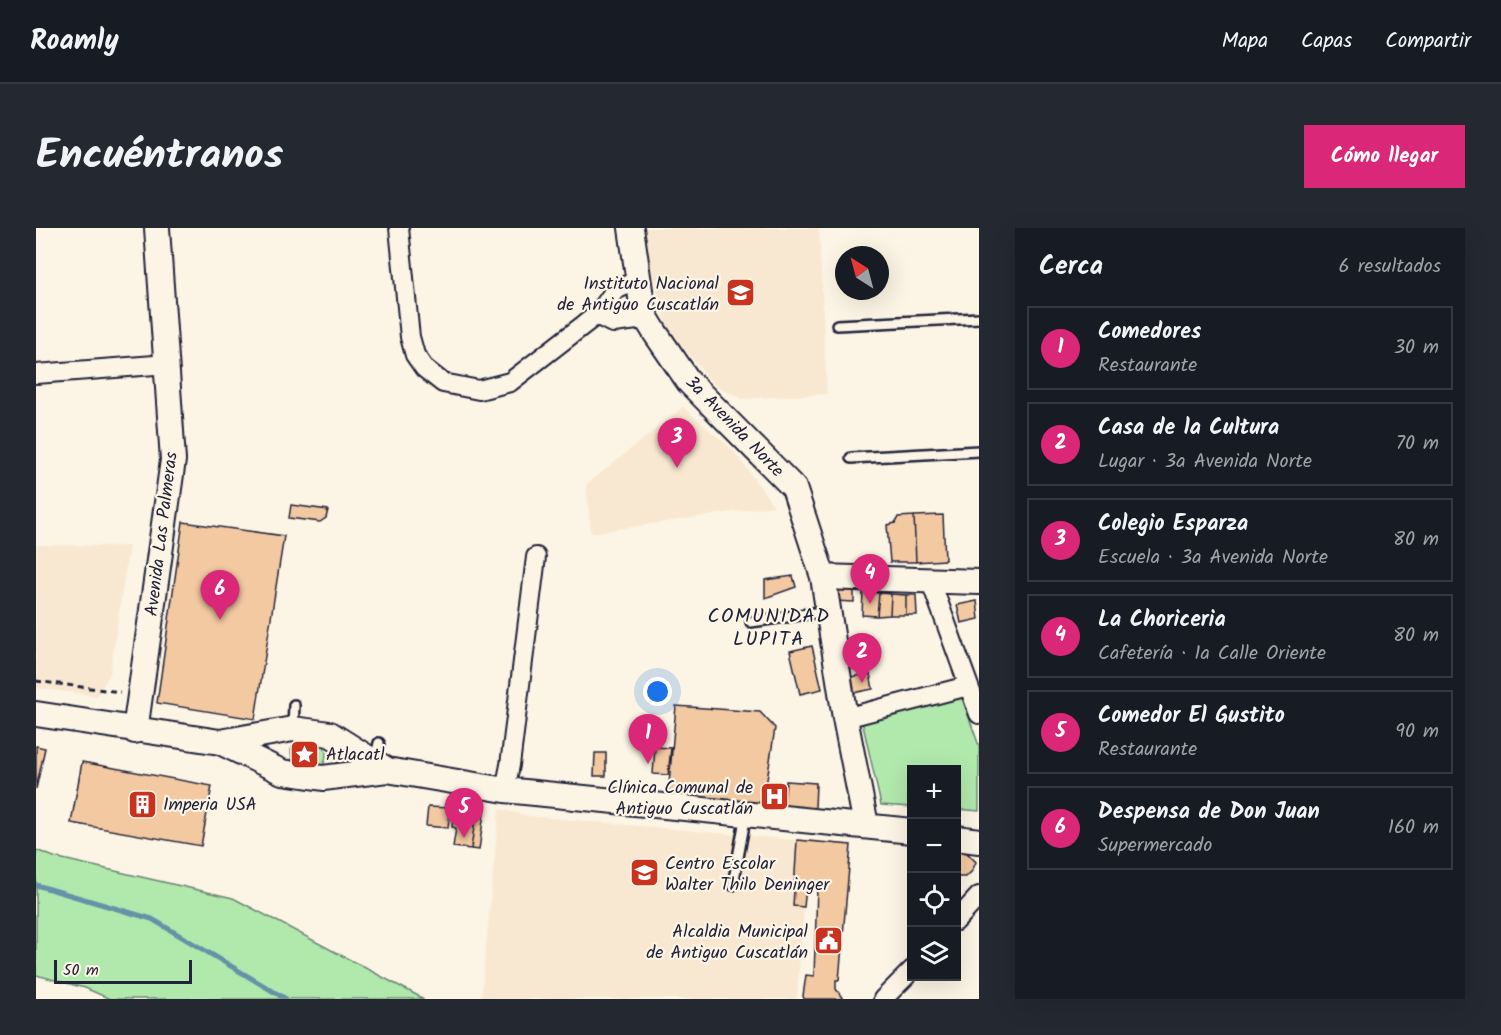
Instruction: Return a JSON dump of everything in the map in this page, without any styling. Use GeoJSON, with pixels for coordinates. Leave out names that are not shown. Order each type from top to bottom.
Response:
{"type":"FeatureCollection","features":[{"type":"Feature","properties":{"kind":"main road","name":"Avenida Las Palmeras"},"geometry":{"type":"LineString","coordinates":[[135,731],[173,460],[157,228]]}},
{"type":"Feature","properties":{"kind":"main road"},"geometry":{"type":"LineString","coordinates":[[599,313],[614,320],[645,316],[637,280],[631,228]]}},
{"type":"Feature","properties":{"kind":"main road","name":"3a Avenida Norte"},"geometry":{"type":"LineString","coordinates":[[645,316],[694,388],[792,484],[823,577],[845,717],[866,825]]}},
{"type":"Feature","properties":{"kind":"main road"},"geometry":{"type":"LineString","coordinates":[[823,577],[979,582]]}},
{"type":"Feature","properties":{"kind":"main road"},"geometry":{"type":"LineString","coordinates":[[36,714],[135,731],[220,742],[293,729],[330,734],[380,758],[505,790],[744,811],[907,830]]}},
{"type":"Feature","properties":{"kind":"main road"},"geometry":{"type":"LineString","coordinates":[[282,772],[280,749],[293,729]]}},
{"type":"Feature","properties":{"kind":"main road"},"geometry":{"type":"LineString","coordinates":[[323,778],[333,770],[338,758],[337,745],[330,734]]}},
{"type":"Feature","properties":{"kind":"main road"},"geometry":{"type":"LineString","coordinates":[[220,742],[282,772],[323,778],[380,758]]}},
{"type":"Feature","properties":{"kind":"main road"},"geometry":{"type":"LineString","coordinates":[[961,839],[979,841]]}},
{"type":"Feature","properties":{"kind":"street"},"geometry":{"type":"LineString","coordinates":[[399,228],[413,346],[424,369],[443,383],[479,390],[510,382],[599,313],[615,290],[637,280]]}},
{"type":"Feature","properties":{"kind":"street"},"geometry":{"type":"LineString","coordinates":[[36,374],[168,364]]}},
{"type":"Feature","properties":{"kind":"street"},"geometry":{"type":"LineString","coordinates":[[505,790],[536,557]]}},
{"type":"Feature","properties":{"kind":"street"},"geometry":{"type":"LineString","coordinates":[[931,582],[979,714]]}},
{"type":"Feature","properties":{"kind":"street"},"geometry":{"type":"LineString","coordinates":[[845,717],[968,686]]}},
{"type":"Feature","properties":{"kind":"street"},"geometry":{"type":"LineString","coordinates":[[961,916],[979,896]]}},
{"type":"Feature","properties":{"kind":"street"},"geometry":{"type":"LineString","coordinates":[[883,999],[907,975]]}},
{"type":"Feature","properties":{"kind":"lane"},"geometry":{"type":"LineString","coordinates":[[837,325],[979,318]]}},
{"type":"Feature","properties":{"kind":"lane"},"geometry":{"type":"LineString","coordinates":[[851,458],[979,451]]}},
{"type":"Feature","properties":{"kind":"lane"},"geometry":{"type":"LineString","coordinates":[[751,622],[828,611]]}},
{"type":"Feature","properties":{"kind":"lane"},"geometry":{"type":"LineString","coordinates":[[293,729],[294,705]]}},
{"type":"Feature","properties":{"kind":"lane"},"geometry":{"type":"LineString","coordinates":[[733,885],[744,811]]}},
{"type":"Feature","properties":{"kind":"path"},"geometry":{"type":"LineString","coordinates":[[36,681],[140,694]]}},
{"type":"Feature","properties":{"kind":"shaded area","name":"Instituto Nacional de Antiguo Cuscatlán"},"geometry":{"type":"Polygon","coordinates":[[[643,228],[819,228],[827,394],[743,399],[715,386],[668,329],[648,257],[643,228]]]}},
{"type":"Feature","properties":{"kind":"shaded area"},"geometry":{"type":"Polygon","coordinates":[[[683,407],[733,450],[774,506],[591,533],[586,485],[683,407]]]}},
{"type":"Feature","properties":{"kind":"shaded area"},"geometry":{"type":"Polygon","coordinates":[[[36,545],[129,546],[110,674],[97,696],[36,688],[36,545]]]}},
{"type":"Feature","properties":{"kind":"shaded area","name":"Centro Escolar Walter Thilo Deninger"},"geometry":{"type":"Polygon","coordinates":[[[499,809],[529,816],[797,840],[793,905],[804,907],[797,999],[481,999],[499,809]]]}},
{"type":"Feature","properties":{"kind":"green space"},"geometry":{"type":"Polygon","coordinates":[[[962,698],[979,746],[979,811],[961,809],[961,765],[907,765],[907,807],[881,805],[862,721],[962,698]]]}},
{"type":"Feature","properties":{"kind":"green space"},"geometry":{"type":"Polygon","coordinates":[[[297,740],[320,741],[326,754],[321,768],[292,762],[291,750],[297,740]]]}},
{"type":"Feature","properties":{"kind":"green space"},"geometry":{"type":"Polygon","coordinates":[[[36,850],[54,857],[233,898],[424,999],[110,999],[85,988],[36,975],[36,850]]]}},
{"type":"Feature","properties":{"kind":"building"},"geometry":{"type":"Polygon","coordinates":[[[291,505],[328,510],[326,518],[320,522],[289,518],[291,505]]]}},
{"type":"Feature","properties":{"kind":"building"},"geometry":{"type":"Polygon","coordinates":[[[943,515],[945,560],[916,562],[914,516],[943,515]]]}},
{"type":"Feature","properties":{"kind":"building"},"geometry":{"type":"Polygon","coordinates":[[[914,516],[916,562],[890,562],[887,525],[895,523],[898,517],[914,516]]]}},
{"type":"Feature","properties":{"kind":"building"},"geometry":{"type":"Polygon","coordinates":[[[183,522],[284,536],[255,719],[157,703],[183,522]]]}},
{"type":"Feature","properties":{"kind":"building"},"geometry":{"type":"Polygon","coordinates":[[[793,576],[796,587],[765,598],[765,580],[793,576]]]}},
{"type":"Feature","properties":{"kind":"building"},"geometry":{"type":"Polygon","coordinates":[[[835,590],[854,591],[854,602],[834,601],[835,590]]]}},
{"type":"Feature","properties":{"kind":"building"},"geometry":{"type":"Polygon","coordinates":[[[863,592],[879,593],[877,616],[862,615],[863,592]]]}},
{"type":"Feature","properties":{"kind":"building"},"geometry":{"type":"Polygon","coordinates":[[[879,593],[891,594],[890,615],[877,616],[879,593]]]}},
{"type":"Feature","properties":{"kind":"building"},"geometry":{"type":"Polygon","coordinates":[[[891,594],[906,595],[906,615],[890,615],[891,594]]]}},
{"type":"Feature","properties":{"kind":"building"},"geometry":{"type":"Polygon","coordinates":[[[906,595],[916,595],[917,615],[906,615],[906,595]]]}},
{"type":"Feature","properties":{"kind":"building"},"geometry":{"type":"Polygon","coordinates":[[[977,601],[979,619],[961,623],[957,605],[977,601]]]}},
{"type":"Feature","properties":{"kind":"building"},"geometry":{"type":"Polygon","coordinates":[[[846,639],[861,640],[861,652],[847,653],[846,639]]]}},
{"type":"Feature","properties":{"kind":"building"},"geometry":{"type":"Polygon","coordinates":[[[812,646],[822,689],[800,694],[790,651],[812,646]]]}},
{"type":"Feature","properties":{"kind":"building"},"geometry":{"type":"Polygon","coordinates":[[[870,652],[871,664],[847,665],[847,653],[870,652]]]}},
{"type":"Feature","properties":{"kind":"building"},"geometry":{"type":"Polygon","coordinates":[[[870,674],[873,689],[853,693],[850,677],[870,674]]]}},
{"type":"Feature","properties":{"kind":"building"},"geometry":{"type":"Polygon","coordinates":[[[676,706],[760,712],[775,728],[763,806],[668,795],[676,706]]]}},
{"type":"Feature","properties":{"kind":"building"},"geometry":{"type":"Polygon","coordinates":[[[36,746],[45,748],[36,789],[36,746]]]}},
{"type":"Feature","properties":{"kind":"building"},"geometry":{"type":"Polygon","coordinates":[[[655,747],[671,748],[668,775],[653,774],[655,747]]]}},
{"type":"Feature","properties":{"kind":"building"},"geometry":{"type":"Polygon","coordinates":[[[595,753],[606,753],[606,776],[594,776],[595,753]]]}},
{"type":"Feature","properties":{"kind":"building","name":"Imperia USA"},"geometry":{"type":"Polygon","coordinates":[[[82,762],[212,786],[201,846],[71,823],[82,762]]]}},
{"type":"Feature","properties":{"kind":"building"},"geometry":{"type":"Polygon","coordinates":[[[786,781],[816,783],[815,808],[784,807],[786,781]]]}},
{"type":"Feature","properties":{"kind":"building","name":"Clínica Comunal de Antiguo Cuscatlán"},"geometry":{"type":"Polygon","coordinates":[[[766,786],[785,789],[784,807],[763,806],[766,786]]]}},
{"type":"Feature","properties":{"kind":"building"},"geometry":{"type":"Polygon","coordinates":[[[428,807],[450,808],[448,828],[426,826],[428,807]]]}},
{"type":"Feature","properties":{"kind":"building"},"geometry":{"type":"Polygon","coordinates":[[[454,810],[476,812],[471,849],[453,847],[456,828],[452,827],[454,810]]]}},
{"type":"Feature","properties":{"kind":"building"},"geometry":{"type":"Polygon","coordinates":[[[476,812],[484,813],[479,850],[471,849],[476,812]]]}},
{"type":"Feature","properties":{"kind":"building","name":"Alcaldia Municipal de Antiguo Cuscatlán"},"geometry":{"type":"Polygon","coordinates":[[[797,840],[851,845],[839,980],[836,980],[836,989],[843,999],[804,999],[803,996],[806,975],[814,976],[817,888],[806,888],[804,907],[793,906],[797,840]]]}},
{"type":"Feature","properties":{"kind":"building"},"geometry":{"type":"Polygon","coordinates":[[[961,847],[976,862],[966,877],[961,877],[961,847]]]}},
{"type":"Feature","properties":{"kind":"waterway"},"geometry":{"type":"LineString","coordinates":[[36,885],[152,919],[286,999]]}},
{"type":"Feature","properties":{"kind":"place","name":"Instituto Nacional de Antiguo Cuscatlán"},"geometry":{"type":"Point","coordinates":[740,293]}},
{"type":"Feature","properties":{"kind":"place","name":"Colegio Esparza"},"geometry":{"type":"Point","coordinates":[677,468]}},
{"type":"Feature","properties":{"kind":"place","name":"La Choriceria"},"geometry":{"type":"Point","coordinates":[870,604]}},
{"type":"Feature","properties":{"kind":"place","name":"Despensa de Don Juan"},"geometry":{"type":"Point","coordinates":[220,620]}},
{"type":"Feature","properties":{"kind":"place","name":"Casa de la Cultura"},"geometry":{"type":"Point","coordinates":[862,683]}},
{"type":"Feature","properties":{"kind":"place","name":"Atlacatl"},"geometry":{"type":"Point","coordinates":[305,754]}},
{"type":"Feature","properties":{"kind":"place","name":"Comedores"},"geometry":{"type":"Point","coordinates":[648,764]}},
{"type":"Feature","properties":{"kind":"place","name":"Clínica Comunal de Antiguo Cuscatlán"},"geometry":{"type":"Point","coordinates":[774,797]}},
{"type":"Feature","properties":{"kind":"place","name":"Imperia USA"},"geometry":{"type":"Point","coordinates":[142,804]}},
{"type":"Feature","properties":{"kind":"place","name":"Comedor El Gustito"},"geometry":{"type":"Point","coordinates":[464,838]}},
{"type":"Feature","properties":{"kind":"place","name":"Centro Escolar Walter Thilo Deninger"},"geometry":{"type":"Point","coordinates":[644,873]}},
{"type":"Feature","properties":{"kind":"place","name":"Alcaldia Municipal de Antiguo Cuscatlán"},"geometry":{"type":"Point","coordinates":[829,941]}},
{"type":"Feature","properties":{"kind":"district","name":"COMUNIDAD LUPITA"},"geometry":{"type":"Point","coordinates":[769,626]}}]}
